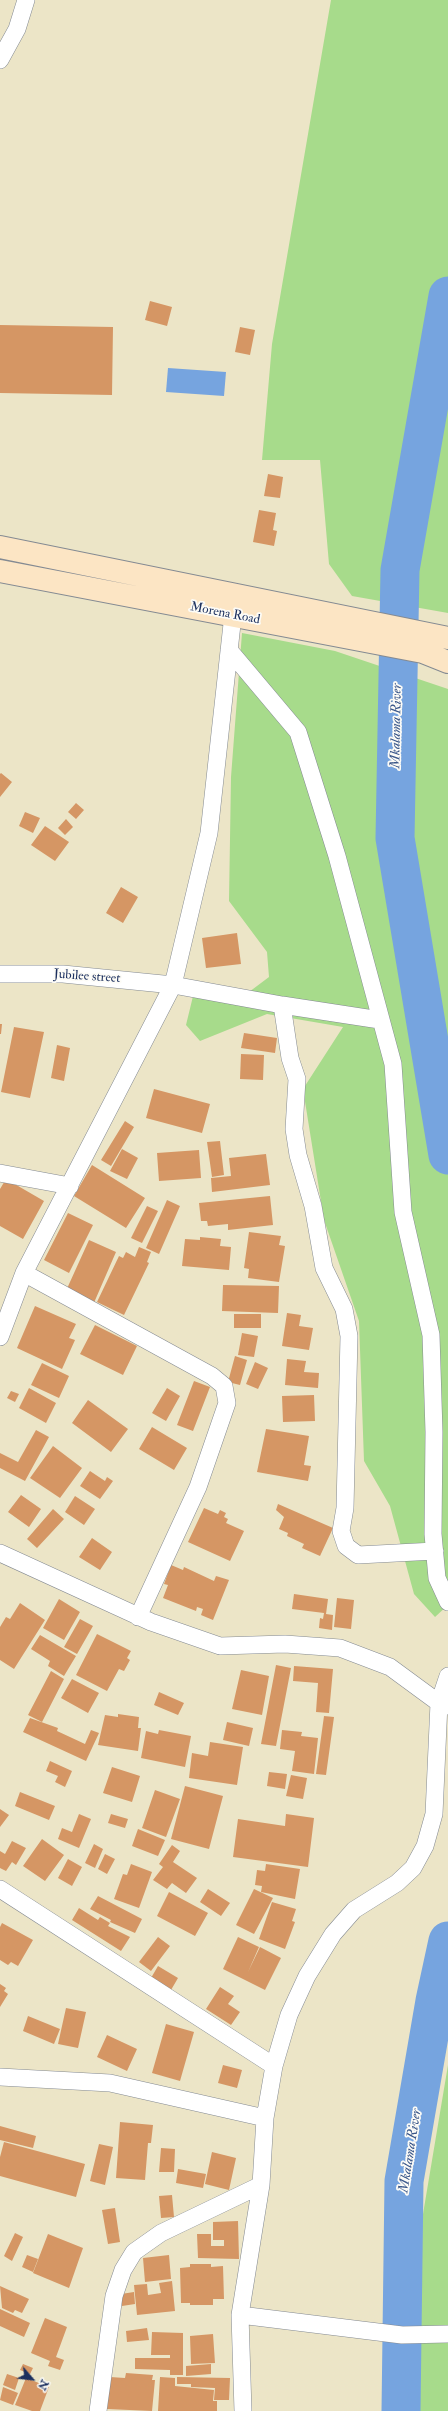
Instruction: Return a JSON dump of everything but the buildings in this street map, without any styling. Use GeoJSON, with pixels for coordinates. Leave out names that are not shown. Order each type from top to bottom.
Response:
{"type":"FeatureCollection","features":[{"type":"Feature","properties":{"kind":"main road","name":"Morena Road"},"geometry":{"type":"LineString","coordinates":[[0,547],[348,627]]}},
{"type":"Feature","properties":{"kind":"main road","name":"Morena Road"},"geometry":{"type":"LineString","coordinates":[[0,571],[233,615],[348,627],[433,641],[448,662]]}},
{"type":"Feature","properties":{"kind":"street"},"geometry":{"type":"LineString","coordinates":[[0,60],[17,29],[26,0]]}},
{"type":"Feature","properties":{"kind":"street"},"geometry":{"type":"LineString","coordinates":[[0,1337],[24,1273],[173,985],[209,832],[233,615]]}},
{"type":"Feature","properties":{"kind":"street"},"geometry":{"type":"LineString","coordinates":[[229,650],[298,732],[337,856],[393,1064],[403,1212],[431,1335],[434,1432],[433,1534],[437,1578],[448,1602]]}},
{"type":"Feature","properties":{"kind":"street","name":"Jubilee street"},"geometry":{"type":"LineString","coordinates":[[0,974],[63,974],[173,985],[282,1005],[380,1020]]}},
{"type":"Feature","properties":{"kind":"street"},"geometry":{"type":"LineString","coordinates":[[282,1005],[290,1058],[297,1080],[294,1129],[298,1155],[313,1206],[324,1268],[344,1309],[349,1336],[345,1508],[341,1531],[346,1546],[358,1555],[435,1551]]}},
{"type":"Feature","properties":{"kind":"street"},"geometry":{"type":"LineString","coordinates":[[0,1173],[70,1186]]}},
{"type":"Feature","properties":{"kind":"street"},"geometry":{"type":"LineString","coordinates":[[24,1273],[212,1376],[224,1386],[227,1403],[198,1487],[138,1617]]}},
{"type":"Feature","properties":{"kind":"street"},"geometry":{"type":"LineString","coordinates":[[0,1554],[138,1617],[186,1636],[220,1646],[285,1644],[340,1648],[390,1666],[444,1705]]}},
{"type":"Feature","properties":{"kind":"street"},"geometry":{"type":"LineString","coordinates":[[243,2411],[240,2315],[261,2185],[265,2118],[274,2066],[289,2015],[308,1976],[333,1934],[354,1910],[397,1883],[413,1868],[425,1846],[434,1814],[448,1676]]}},
{"type":"Feature","properties":{"kind":"street"},"geometry":{"type":"LineString","coordinates":[[0,1889],[274,2066]]}},
{"type":"Feature","properties":{"kind":"street"},"geometry":{"type":"LineString","coordinates":[[0,2077],[110,2083],[265,2118]]}},
{"type":"Feature","properties":{"kind":"street"},"geometry":{"type":"LineString","coordinates":[[98,2411],[114,2296],[123,2270],[134,2252],[161,2233],[261,2185]]}},
{"type":"Feature","properties":{"kind":"street"},"geometry":{"type":"LineString","coordinates":[[240,2315],[402,2335],[448,2334]]}},
{"type":"Feature","properties":{"kind":"green space"},"geometry":{"type":"Polygon","coordinates":[[[331,0],[448,0],[448,613],[352,596],[329,564],[320,460],[262,460],[272,344],[331,0]]]}},
{"type":"Feature","properties":{"kind":"green space"},"geometry":{"type":"Polygon","coordinates":[[[242,633],[335,651],[448,689],[448,1605],[435,1617],[414,1594],[390,1506],[364,1461],[359,1321],[324,1220],[303,1089],[343,1027],[267,1014],[200,1041],[186,1025],[195,988],[241,998],[269,977],[267,952],[229,901],[231,777],[242,633]]]}},
{"type":"Feature","properties":{"kind":"green space"},"geometry":{"type":"Polygon","coordinates":[[[448,2065],[448,2411],[416,2411],[422,2220],[448,2065]]]}},
{"type":"Feature","properties":{"kind":"water"},"geometry":{"type":"Polygon","coordinates":[[[168,368],[226,372],[224,396],[166,392],[168,368]]]}},
{"type":"Feature","properties":{"kind":"waterway","name":"Mkalama River"},"geometry":{"type":"LineString","coordinates":[[448,296],[400,570],[395,838],[448,1155]]}},
{"type":"Feature","properties":{"kind":"waterway","name":"Mkalama River"},"geometry":{"type":"LineString","coordinates":[[401,2411],[404,2181],[435,2001],[448,1941]]}}]}
